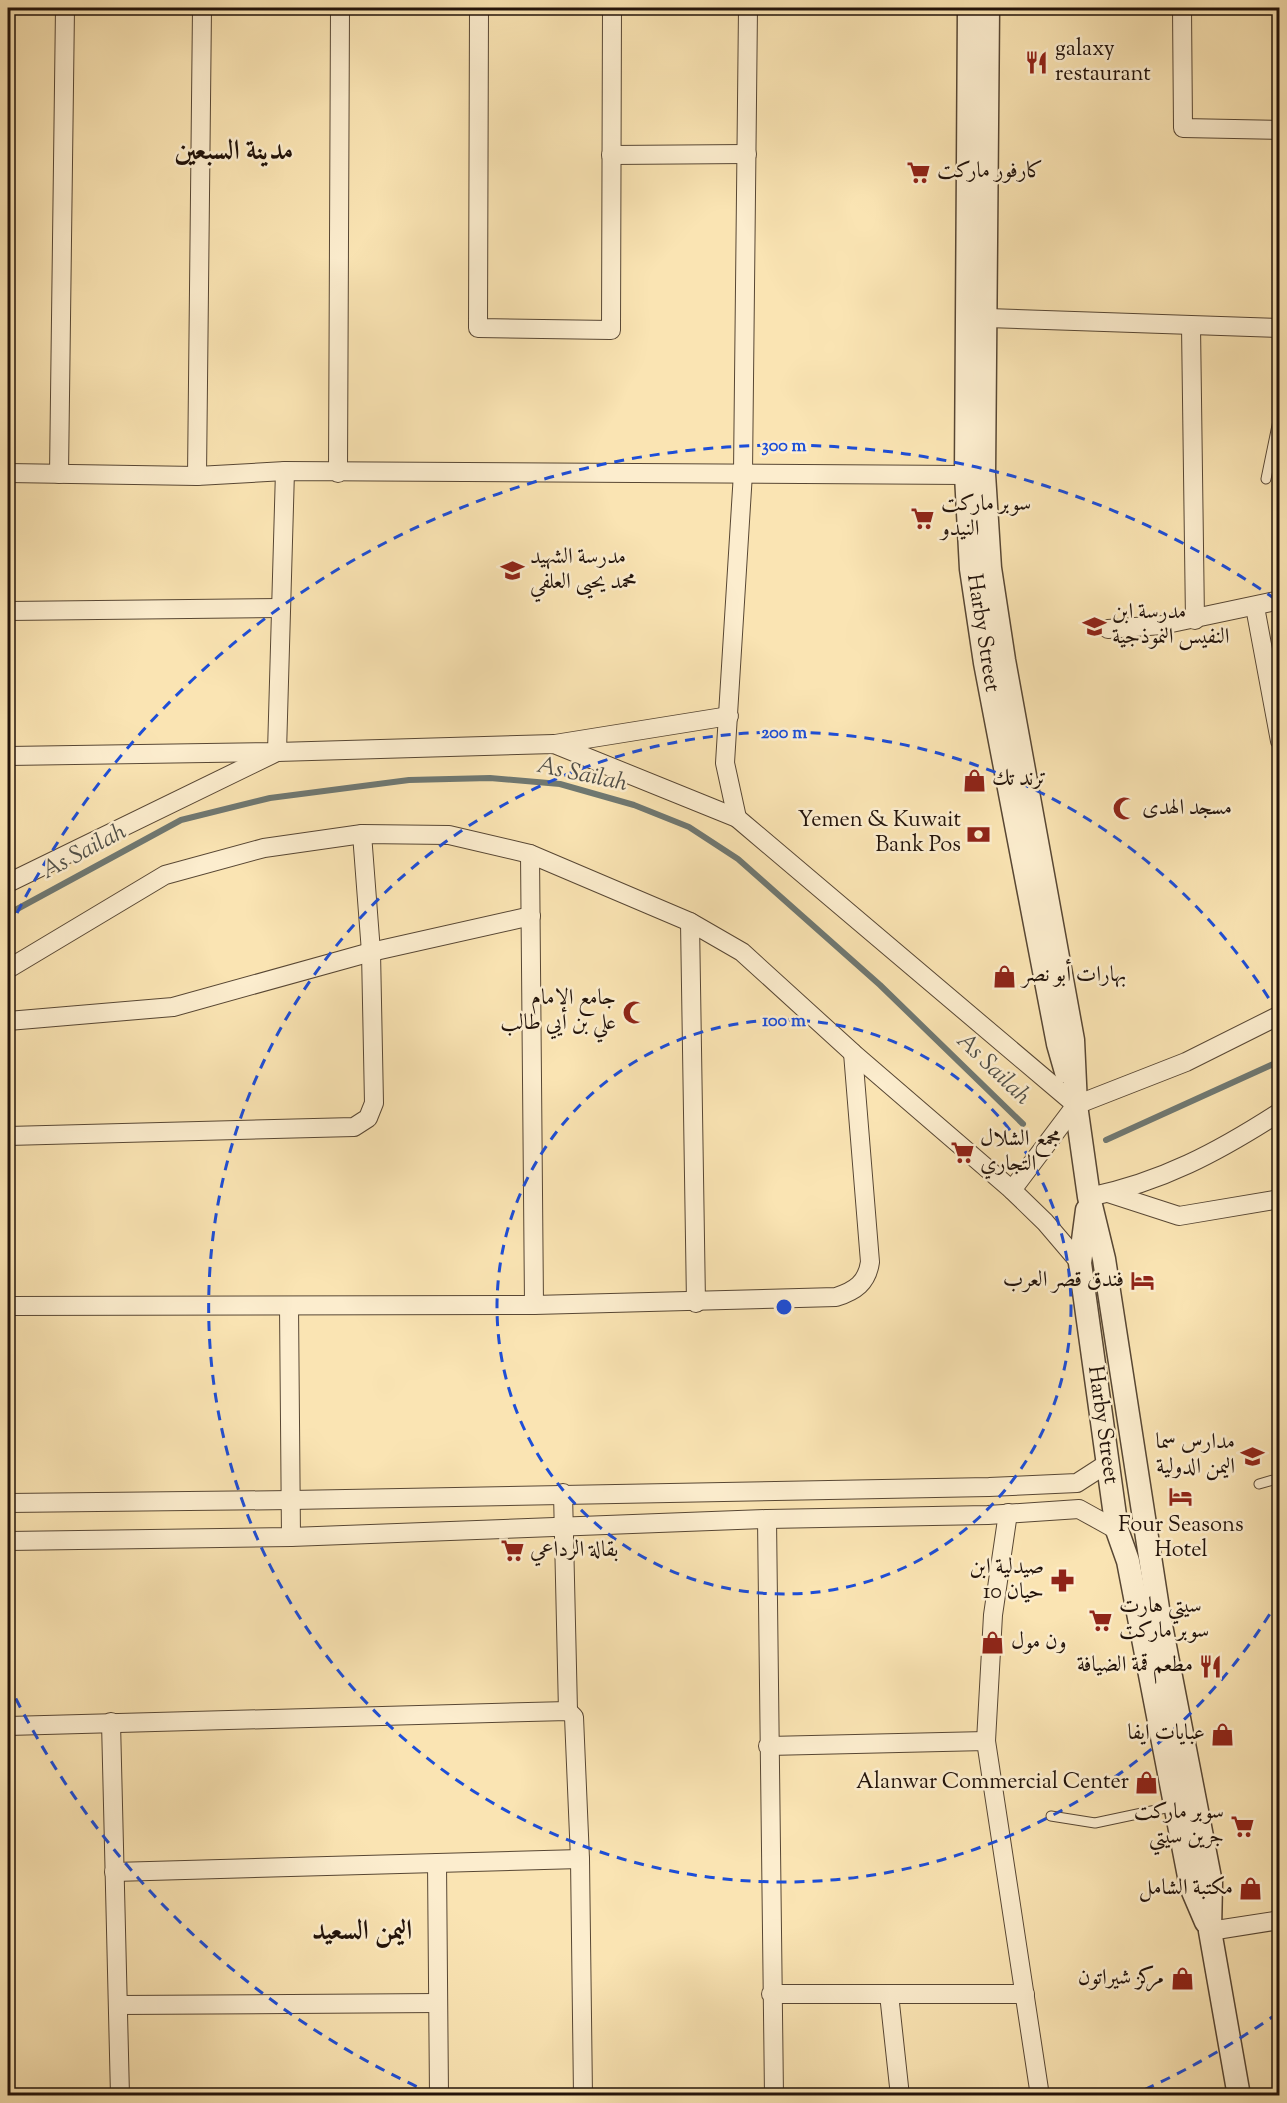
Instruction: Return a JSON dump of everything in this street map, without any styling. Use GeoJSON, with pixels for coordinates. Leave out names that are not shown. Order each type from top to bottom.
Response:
{"type":"FeatureCollection","features":[{"type":"Feature","properties":{"kind":"street"},"geometry":{"type":"LineString","coordinates":[[59,474],[65,8]]}},
{"type":"Feature","properties":{"kind":"street"},"geometry":{"type":"LineString","coordinates":[[197,476],[202,8]]}},
{"type":"Feature","properties":{"kind":"street"},"geometry":{"type":"LineString","coordinates":[[338,473],[340,8]]}},
{"type":"Feature","properties":{"kind":"street"},"geometry":{"type":"LineString","coordinates":[[479,8],[478,327],[611,330],[612,8]]}},
{"type":"Feature","properties":{"kind":"street"},"geometry":{"type":"LineString","coordinates":[[737,818],[725,763],[743,473],[748,8]]}},
{"type":"Feature","properties":{"kind":"street","name":"Harby Street"},"geometry":{"type":"LineString","coordinates":[[969,8],[966,475],[972,569],[986,663],[1058,1044],[1099,1195],[1104,1259],[1159,1615],[1211,1882],[1210,1931],[1239,2096]]}},
{"type":"Feature","properties":{"kind":"street","name":"Harby Street"},"geometry":{"type":"LineString","coordinates":[[988,8],[984,474],[990,568],[1004,660],[1073,1040],[1076,1105]]}},
{"type":"Feature","properties":{"kind":"street"},"geometry":{"type":"LineString","coordinates":[[1182,8],[1183,128],[1280,130]]}},
{"type":"Feature","properties":{"kind":"street"},"geometry":{"type":"LineString","coordinates":[[611,155],[747,154]]}},
{"type":"Feature","properties":{"kind":"street"},"geometry":{"type":"LineString","coordinates":[[987,318],[1280,328]]}},
{"type":"Feature","properties":{"kind":"street"},"geometry":{"type":"LineString","coordinates":[[1191,326],[1195,620]]}},
{"type":"Feature","properties":{"kind":"street"},"geometry":{"type":"LineString","coordinates":[[8,473],[197,476],[285,471],[966,475]]}},
{"type":"Feature","properties":{"kind":"street"},"geometry":{"type":"LineString","coordinates":[[277,752],[285,471]]}},
{"type":"Feature","properties":{"kind":"street"},"geometry":{"type":"LineString","coordinates":[[1108,629],[1195,620],[1280,600]]}},
{"type":"Feature","properties":{"kind":"street"},"geometry":{"type":"LineString","coordinates":[[1255,607],[1280,741]]}},
{"type":"Feature","properties":{"kind":"street"},"geometry":{"type":"LineString","coordinates":[[8,611],[282,608]]}},
{"type":"Feature","properties":{"kind":"street"},"geometry":{"type":"LineString","coordinates":[[8,756],[277,752],[554,744],[729,716]]}},
{"type":"Feature","properties":{"kind":"street"},"geometry":{"type":"LineString","coordinates":[[554,744],[737,818],[1076,1105]]}},
{"type":"Feature","properties":{"kind":"street"},"geometry":{"type":"LineString","coordinates":[[8,883],[277,752]]}},
{"type":"Feature","properties":{"kind":"street"},"geometry":{"type":"LineString","coordinates":[[8,1136],[354,1126],[368,1118],[374,1103],[371,952],[362,834]]}},
{"type":"Feature","properties":{"kind":"street"},"geometry":{"type":"LineString","coordinates":[[8,969],[165,875],[264,848],[362,834],[449,835],[530,854],[690,922],[742,952],[853,1053],[1012,1190],[1045,1222],[1080,1263]]}},
{"type":"Feature","properties":{"kind":"street"},"geometry":{"type":"LineString","coordinates":[[530,854],[534,1305]]}},
{"type":"Feature","properties":{"kind":"street"},"geometry":{"type":"LineString","coordinates":[[8,1021],[173,1007],[371,952],[531,916]]}},
{"type":"Feature","properties":{"kind":"street"},"geometry":{"type":"LineString","coordinates":[[690,922],[696,1303]]}},
{"type":"Feature","properties":{"kind":"street"},"geometry":{"type":"LineString","coordinates":[[1012,1190],[1076,1105],[1177,1066],[1280,1015]]}},
{"type":"Feature","properties":{"kind":"street"},"geometry":{"type":"LineString","coordinates":[[8,1306],[534,1305],[696,1303],[836,1297],[860,1287],[869,1271],[870,1262],[853,1053]]}},
{"type":"Feature","properties":{"kind":"street"},"geometry":{"type":"LineString","coordinates":[[1099,1195],[1191,1165],[1230,1144],[1280,1112]]}},
{"type":"Feature","properties":{"kind":"street"},"geometry":{"type":"LineString","coordinates":[[1099,1195],[1179,1216],[1280,1199]]}},
{"type":"Feature","properties":{"kind":"street","name":"Harby Street"},"geometry":{"type":"LineString","coordinates":[[1099,1195],[1080,1263],[1117,1530],[1128,1561],[1191,1887],[1210,1931]]}},
{"type":"Feature","properties":{"kind":"street"},"geometry":{"type":"LineString","coordinates":[[289,1306],[291,1537]]}},
{"type":"Feature","properties":{"kind":"street"},"geometry":{"type":"LineString","coordinates":[[8,1503],[291,1500],[1077,1483],[1108,1463]]}},
{"type":"Feature","properties":{"kind":"street"},"geometry":{"type":"LineString","coordinates":[[1077,1483],[1083,1491],[1084,1505],[1079,1509]]}},
{"type":"Feature","properties":{"kind":"street"},"geometry":{"type":"LineString","coordinates":[[563,1493],[568,1710],[574,1717],[580,1859],[583,2096]]}},
{"type":"Feature","properties":{"kind":"street"},"geometry":{"type":"LineString","coordinates":[[8,1541],[291,1537],[1079,1509],[1117,1530]]}},
{"type":"Feature","properties":{"kind":"street"},"geometry":{"type":"LineString","coordinates":[[1008,1513],[993,1615],[986,1741],[1040,2096]]}},
{"type":"Feature","properties":{"kind":"street"},"geometry":{"type":"LineString","coordinates":[[767,1519],[774,2096]]}},
{"type":"Feature","properties":{"kind":"street"},"geometry":{"type":"LineString","coordinates":[[8,1726],[568,1710]]}},
{"type":"Feature","properties":{"kind":"street"},"geometry":{"type":"LineString","coordinates":[[111,1722],[120,2096]]}},
{"type":"Feature","properties":{"kind":"street"},"geometry":{"type":"LineString","coordinates":[[768,1746],[986,1741]]}},
{"type":"Feature","properties":{"kind":"street"},"geometry":{"type":"LineString","coordinates":[[114,1872],[580,1859]]}},
{"type":"Feature","properties":{"kind":"street"},"geometry":{"type":"LineString","coordinates":[[437,1863],[439,2096]]}},
{"type":"Feature","properties":{"kind":"street"},"geometry":{"type":"LineString","coordinates":[[1210,1931],[1280,1920]]}},
{"type":"Feature","properties":{"kind":"street"},"geometry":{"type":"LineString","coordinates":[[771,1994],[1024,1994]]}},
{"type":"Feature","properties":{"kind":"street"},"geometry":{"type":"LineString","coordinates":[[889,1994],[900,2096]]}},
{"type":"Feature","properties":{"kind":"street"},"geometry":{"type":"LineString","coordinates":[[118,2006],[438,2003]]}},
{"type":"Feature","properties":{"kind":"lane"},"geometry":{"type":"LineString","coordinates":[[1266,479],[1280,411]]}},
{"type":"Feature","properties":{"kind":"lane"},"geometry":{"type":"LineString","coordinates":[[1258,1484],[1280,1478]]}},
{"type":"Feature","properties":{"kind":"lane"},"geometry":{"type":"LineString","coordinates":[[1050,1816],[1095,1823],[1176,1805]]}},
{"type":"Feature","properties":{"kind":"waterway","name":"As Sailah"},"geometry":{"type":"LineString","coordinates":[[8,914],[181,820],[270,798],[409,780],[490,778],[560,784],[634,805],[689,827],[738,859],[880,985],[1023,1124]]}},
{"type":"Feature","properties":{"kind":"waterway","name":"As Sailah"},"geometry":{"type":"LineString","coordinates":[[1106,1140],[1280,1061]]}},
{"type":"Feature","properties":{"kind":"place","name":"galaxy restaurant"},"geometry":{"type":"Point","coordinates":[1037,63]}},
{"type":"Feature","properties":{"kind":"place","name":"كارفور ماركت"},"geometry":{"type":"Point","coordinates":[919,172]}},
{"type":"Feature","properties":{"kind":"place","name":"سوبر ماركت النيدو"},"geometry":{"type":"Point","coordinates":[923,518]}},
{"type":"Feature","properties":{"kind":"place","name":"مدرسة الشهيد محمد يحيى العلفي"},"geometry":{"type":"Point","coordinates":[512,571]}},
{"type":"Feature","properties":{"kind":"place","name":"مدرسة ابن النفيس النموذجية"},"geometry":{"type":"Point","coordinates":[1094,626]}},
{"type":"Feature","properties":{"kind":"place","name":"ترند تك"},"geometry":{"type":"Point","coordinates":[974,780]}},
{"type":"Feature","properties":{"kind":"place","name":"مسجد الهدى"},"geometry":{"type":"Point","coordinates":[1124,809]}},
{"type":"Feature","properties":{"kind":"place","name":"Yemen & Kuwait Bank Pos"},"geometry":{"type":"Point","coordinates":[979,834]}},
{"type":"Feature","properties":{"kind":"place","name":"بهارات أبو نصر"},"geometry":{"type":"Point","coordinates":[1004,976]}},
{"type":"Feature","properties":{"kind":"place","name":"جامع الامام علي بن أيي طالب"},"geometry":{"type":"Point","coordinates":[634,1012]}},
{"type":"Feature","properties":{"kind":"place","name":"مجمع الشلال التجاري"},"geometry":{"type":"Point","coordinates":[962,1153]}},
{"type":"Feature","properties":{"kind":"place","name":"فندق قصر العرب"},"geometry":{"type":"Point","coordinates":[1142,1281]}},
{"type":"Feature","properties":{"kind":"place","name":"مدارس سما اليمن الدولية"},"geometry":{"type":"Point","coordinates":[1253,1456]}},
{"type":"Feature","properties":{"kind":"place","name":"Four Seasons Hotel"},"geometry":{"type":"Point","coordinates":[1181,1497]}},
{"type":"Feature","properties":{"kind":"place","name":"بقالة الرداعي"},"geometry":{"type":"Point","coordinates":[512,1551]}},
{"type":"Feature","properties":{"kind":"place","name":"صيدلية ابن حيان 10"},"geometry":{"type":"Point","coordinates":[1062,1581]}},
{"type":"Feature","properties":{"kind":"place","name":"سيتي هارت سوبر ماركت"},"geometry":{"type":"Point","coordinates":[1101,1620]}},
{"type":"Feature","properties":{"kind":"place","name":"ون مول"},"geometry":{"type":"Point","coordinates":[993,1643]}},
{"type":"Feature","properties":{"kind":"place","name":"مطعم قمة الضيافة"},"geometry":{"type":"Point","coordinates":[1211,1666]}},
{"type":"Feature","properties":{"kind":"place","name":"عبايات ايفا"},"geometry":{"type":"Point","coordinates":[1223,1734]}},
{"type":"Feature","properties":{"kind":"place","name":"Alanwar Commercial Center"},"geometry":{"type":"Point","coordinates":[1147,1783]}},
{"type":"Feature","properties":{"kind":"place","name":"سوبر ماركت جرين سيتي"},"geometry":{"type":"Point","coordinates":[1242,1826]}},
{"type":"Feature","properties":{"kind":"place","name":"مكتبة الشامل"},"geometry":{"type":"Point","coordinates":[1251,1889]}},
{"type":"Feature","properties":{"kind":"place","name":"مركز شيراتون"},"geometry":{"type":"Point","coordinates":[1182,1979]}},
{"type":"Feature","properties":{"kind":"district","name":"مدينة السبعين"},"geometry":{"type":"Point","coordinates":[234,152]}},
{"type":"Feature","properties":{"kind":"district","name":"اليمن السعيد"},"geometry":{"type":"Point","coordinates":[362,1932]}}]}
